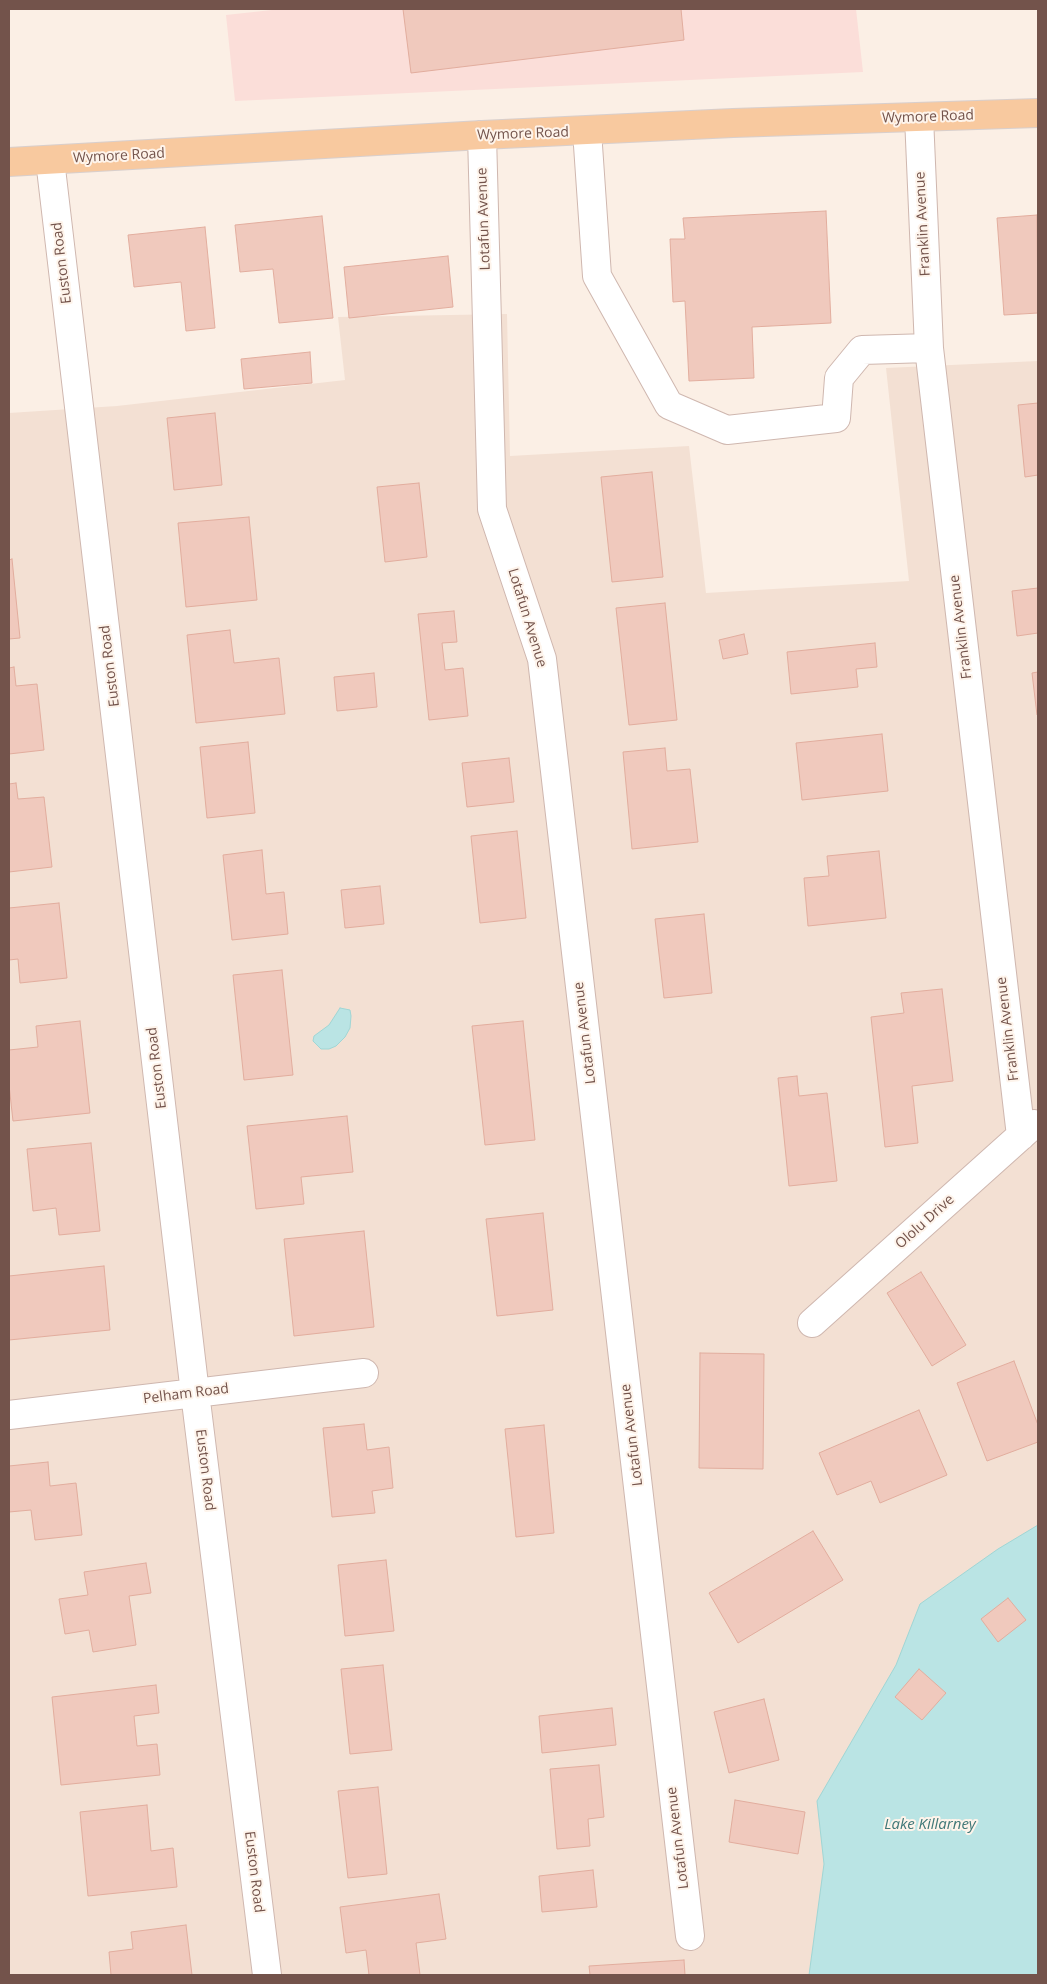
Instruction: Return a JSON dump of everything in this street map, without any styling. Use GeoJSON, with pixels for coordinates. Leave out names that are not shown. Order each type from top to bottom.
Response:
{"type":"FeatureCollection","features":[{"type":"Feature","properties":{"kind":"main road","name":"Wymore Road"},"geometry":{"type":"LineString","coordinates":[[9,162],[482,135],[733,123],[1038,113]]}},
{"type":"Feature","properties":{"kind":"street","name":"Franklin Avenue"},"geometry":{"type":"LineString","coordinates":[[919,117],[929,348],[1030,1128]]}},
{"type":"Feature","properties":{"kind":"street"},"geometry":{"type":"LineString","coordinates":[[587,131],[597,276],[669,405],[727,430],[836,418],[839,378],[862,350],[929,348]]}},
{"type":"Feature","properties":{"kind":"street","name":"Lotafun Avenue"},"geometry":{"type":"LineString","coordinates":[[482,135],[492,509],[542,659],[690,1936]]}},
{"type":"Feature","properties":{"kind":"street","name":"Euston Road"},"geometry":{"type":"LineString","coordinates":[[50,160],[195,1393],[267,1975]]}},
{"type":"Feature","properties":{"kind":"street","name":"Ololu Drive"},"geometry":{"type":"LineString","coordinates":[[812,1323],[1030,1128]]}},
{"type":"Feature","properties":{"kind":"street","name":"Pelham Road"},"geometry":{"type":"LineString","coordinates":[[9,1415],[364,1373]]}},
{"type":"Feature","properties":{"kind":"shaded area"},"geometry":{"type":"Polygon","coordinates":[[[281,9],[856,9],[863,72],[235,101],[226,15],[281,9]]]}},
{"type":"Feature","properties":{"kind":"shaded area"},"geometry":{"type":"Polygon","coordinates":[[[507,314],[510,456],[689,446],[706,593],[909,581],[886,368],[1038,361],[1038,1975],[9,1975],[9,413],[117,406],[345,380],[338,317],[507,314]]]}},
{"type":"Feature","properties":{"kind":"water"},"geometry":{"type":"Polygon","coordinates":[[[340,1008],[350,1010],[350,1028],[345,1037],[336,1046],[329,1049],[321,1049],[313,1041],[314,1036],[329,1025],[340,1008]]]}},
{"type":"Feature","properties":{"kind":"water","name":"Lake Killarney"},"geometry":{"type":"Polygon","coordinates":[[[1038,1525],[1038,1975],[809,1975],[824,1864],[817,1801],[896,1665],[920,1604],[998,1549],[1038,1525]]]}},
{"type":"Feature","properties":{"kind":"building"},"geometry":{"type":"Polygon","coordinates":[[[403,9],[681,9],[684,40],[411,73],[403,9]]]}},
{"type":"Feature","properties":{"kind":"building"},"geometry":{"type":"Polygon","coordinates":[[[826,211],[831,323],[752,327],[754,378],[689,381],[685,301],[673,302],[670,239],[685,239],[683,218],[826,211]]]}},
{"type":"Feature","properties":{"kind":"building"},"geometry":{"type":"Polygon","coordinates":[[[1037,215],[1038,313],[1004,315],[997,218],[1037,215]]]}},
{"type":"Feature","properties":{"kind":"building"},"geometry":{"type":"Polygon","coordinates":[[[322,216],[333,318],[279,323],[273,269],[240,272],[235,225],[322,216]]]}},
{"type":"Feature","properties":{"kind":"building"},"geometry":{"type":"Polygon","coordinates":[[[205,227],[215,328],[186,331],[181,282],[134,287],[128,235],[205,227]]]}},
{"type":"Feature","properties":{"kind":"building"},"geometry":{"type":"Polygon","coordinates":[[[448,256],[453,307],[349,318],[344,267],[448,256]]]}},
{"type":"Feature","properties":{"kind":"building"},"geometry":{"type":"Polygon","coordinates":[[[310,352],[312,383],[244,389],[241,359],[310,352]]]}},
{"type":"Feature","properties":{"kind":"building"},"geometry":{"type":"Polygon","coordinates":[[[1038,403],[1038,475],[1025,477],[1018,405],[1038,403]]]}},
{"type":"Feature","properties":{"kind":"building"},"geometry":{"type":"Polygon","coordinates":[[[215,413],[222,485],[174,490],[167,418],[215,413]]]}},
{"type":"Feature","properties":{"kind":"building"},"geometry":{"type":"Polygon","coordinates":[[[652,472],[663,577],[612,582],[601,477],[652,472]]]}},
{"type":"Feature","properties":{"kind":"building"},"geometry":{"type":"Polygon","coordinates":[[[419,483],[427,557],[385,562],[377,487],[419,483]]]}},
{"type":"Feature","properties":{"kind":"building"},"geometry":{"type":"Polygon","coordinates":[[[249,517],[257,600],[186,607],[178,523],[249,517]]]}},
{"type":"Feature","properties":{"kind":"building"},"geometry":{"type":"Polygon","coordinates":[[[12,559],[20,638],[9,639],[9,560],[12,559]]]}},
{"type":"Feature","properties":{"kind":"building"},"geometry":{"type":"Polygon","coordinates":[[[1038,588],[1038,633],[1017,636],[1012,591],[1038,588]]]}},
{"type":"Feature","properties":{"kind":"building"},"geometry":{"type":"Polygon","coordinates":[[[665,603],[677,720],[629,725],[616,608],[665,603]]]}},
{"type":"Feature","properties":{"kind":"building"},"geometry":{"type":"Polygon","coordinates":[[[454,611],[457,642],[442,643],[445,670],[463,668],[468,716],[429,720],[418,614],[454,611]]]}},
{"type":"Feature","properties":{"kind":"building"},"geometry":{"type":"Polygon","coordinates":[[[230,630],[234,663],[279,658],[285,714],[196,723],[187,635],[230,630]]]}},
{"type":"Feature","properties":{"kind":"building"},"geometry":{"type":"Polygon","coordinates":[[[744,634],[748,654],[723,659],[719,640],[744,634]]]}},
{"type":"Feature","properties":{"kind":"building"},"geometry":{"type":"Polygon","coordinates":[[[875,643],[877,667],[856,669],[858,687],[791,694],[787,652],[875,643]]]}},
{"type":"Feature","properties":{"kind":"building"},"geometry":{"type":"Polygon","coordinates":[[[14,667],[16,686],[37,684],[44,750],[9,754],[9,668],[14,667]]]}},
{"type":"Feature","properties":{"kind":"building"},"geometry":{"type":"Polygon","coordinates":[[[1038,672],[1038,715],[1037,715],[1032,673],[1038,672]]]}},
{"type":"Feature","properties":{"kind":"building"},"geometry":{"type":"Polygon","coordinates":[[[374,673],[377,707],[337,711],[334,677],[374,673]]]}},
{"type":"Feature","properties":{"kind":"building"},"geometry":{"type":"Polygon","coordinates":[[[882,734],[888,791],[802,800],[796,743],[882,734]]]}},
{"type":"Feature","properties":{"kind":"building"},"geometry":{"type":"Polygon","coordinates":[[[248,742],[255,813],[207,818],[200,747],[248,742]]]}},
{"type":"Feature","properties":{"kind":"building"},"geometry":{"type":"Polygon","coordinates":[[[665,748],[667,771],[690,769],[698,842],[632,849],[623,752],[665,748]]]}},
{"type":"Feature","properties":{"kind":"building"},"geometry":{"type":"Polygon","coordinates":[[[509,758],[514,802],[467,807],[462,763],[509,758]]]}},
{"type":"Feature","properties":{"kind":"building"},"geometry":{"type":"Polygon","coordinates":[[[16,783],[18,799],[44,797],[52,867],[9,872],[9,784],[16,783]]]}},
{"type":"Feature","properties":{"kind":"building"},"geometry":{"type":"Polygon","coordinates":[[[517,831],[526,918],[480,923],[471,836],[517,831]]]}},
{"type":"Feature","properties":{"kind":"building"},"geometry":{"type":"Polygon","coordinates":[[[262,850],[266,894],[284,892],[288,934],[232,940],[223,855],[262,850]]]}},
{"type":"Feature","properties":{"kind":"building"},"geometry":{"type":"Polygon","coordinates":[[[879,851],[886,918],[808,926],[804,878],[829,876],[827,856],[879,851]]]}},
{"type":"Feature","properties":{"kind":"building"},"geometry":{"type":"Polygon","coordinates":[[[380,886],[384,924],[345,928],[341,890],[380,886]]]}},
{"type":"Feature","properties":{"kind":"building"},"geometry":{"type":"Polygon","coordinates":[[[59,903],[67,978],[20,983],[18,959],[9,960],[9,908],[59,903]]]}},
{"type":"Feature","properties":{"kind":"building"},"geometry":{"type":"Polygon","coordinates":[[[704,914],[712,993],[664,998],[655,919],[704,914]]]}},
{"type":"Feature","properties":{"kind":"building"},"geometry":{"type":"Polygon","coordinates":[[[282,970],[293,1075],[244,1080],[233,975],[282,970]]]}},
{"type":"Feature","properties":{"kind":"building"},"geometry":{"type":"Polygon","coordinates":[[[942,989],[953,1081],[912,1086],[918,1143],[885,1147],[871,1017],[904,1013],[901,993],[942,989]]]}},
{"type":"Feature","properties":{"kind":"building"},"geometry":{"type":"Polygon","coordinates":[[[80,1021],[90,1113],[13,1121],[9,1085],[9,1050],[38,1047],[36,1026],[80,1021]]]}},
{"type":"Feature","properties":{"kind":"building"},"geometry":{"type":"Polygon","coordinates":[[[523,1021],[535,1140],[485,1145],[472,1026],[523,1021]]]}},
{"type":"Feature","properties":{"kind":"building"},"geometry":{"type":"Polygon","coordinates":[[[797,1076],[799,1096],[827,1093],[837,1181],[789,1186],[778,1078],[797,1076]]]}},
{"type":"Feature","properties":{"kind":"building"},"geometry":{"type":"Polygon","coordinates":[[[347,1116],[353,1172],[301,1177],[304,1204],[256,1209],[247,1126],[347,1116]]]}},
{"type":"Feature","properties":{"kind":"building"},"geometry":{"type":"Polygon","coordinates":[[[91,1143],[100,1231],[59,1235],[56,1208],[33,1211],[27,1149],[91,1143]]]}},
{"type":"Feature","properties":{"kind":"building"},"geometry":{"type":"Polygon","coordinates":[[[543,1213],[553,1310],[497,1316],[486,1219],[543,1213]]]}},
{"type":"Feature","properties":{"kind":"building"},"geometry":{"type":"Polygon","coordinates":[[[364,1231],[374,1327],[294,1336],[284,1239],[364,1231]]]}},
{"type":"Feature","properties":{"kind":"building"},"geometry":{"type":"Polygon","coordinates":[[[104,1266],[110,1330],[9,1340],[9,1276],[104,1266]]]}},
{"type":"Feature","properties":{"kind":"building"},"geometry":{"type":"Polygon","coordinates":[[[921,1272],[966,1345],[932,1366],[887,1293],[921,1272]]]}},
{"type":"Feature","properties":{"kind":"building"},"geometry":{"type":"Polygon","coordinates":[[[700,1353],[764,1354],[763,1469],[699,1468],[700,1353]]]}},
{"type":"Feature","properties":{"kind":"building"},"geometry":{"type":"Polygon","coordinates":[[[1014,1361],[1038,1425],[1038,1442],[987,1461],[957,1383],[1014,1361]]]}},
{"type":"Feature","properties":{"kind":"building"},"geometry":{"type":"Polygon","coordinates":[[[919,1410],[947,1475],[880,1503],[871,1481],[837,1495],[819,1453],[919,1410]]]}},
{"type":"Feature","properties":{"kind":"building"},"geometry":{"type":"Polygon","coordinates":[[[364,1424],[367,1450],[389,1447],[393,1488],[372,1491],[375,1513],[332,1517],[323,1428],[364,1424]]]}},
{"type":"Feature","properties":{"kind":"building"},"geometry":{"type":"Polygon","coordinates":[[[544,1425],[554,1533],[516,1537],[505,1429],[544,1425]]]}},
{"type":"Feature","properties":{"kind":"building"},"geometry":{"type":"Polygon","coordinates":[[[48,1462],[50,1486],[76,1483],[82,1535],[35,1540],[31,1510],[9,1512],[9,1466],[48,1462]]]}},
{"type":"Feature","properties":{"kind":"building"},"geometry":{"type":"Polygon","coordinates":[[[813,1531],[843,1580],[738,1643],[709,1593],[813,1531]]]}},
{"type":"Feature","properties":{"kind":"building"},"geometry":{"type":"Polygon","coordinates":[[[386,1560],[394,1631],[345,1636],[338,1565],[386,1560]]]}},
{"type":"Feature","properties":{"kind":"building"},"geometry":{"type":"Polygon","coordinates":[[[146,1563],[151,1593],[129,1596],[136,1645],[93,1652],[89,1630],[65,1634],[59,1599],[88,1595],[84,1572],[146,1563]]]}},
{"type":"Feature","properties":{"kind":"building"},"geometry":{"type":"Polygon","coordinates":[[[1008,1598],[1026,1620],[998,1642],[981,1619],[1008,1598]]]}},
{"type":"Feature","properties":{"kind":"building"},"geometry":{"type":"Polygon","coordinates":[[[383,1665],[392,1750],[350,1754],[341,1669],[383,1665]]]}},
{"type":"Feature","properties":{"kind":"building"},"geometry":{"type":"Polygon","coordinates":[[[919,1669],[946,1693],[922,1720],[895,1697],[919,1669]]]}},
{"type":"Feature","properties":{"kind":"building"},"geometry":{"type":"Polygon","coordinates":[[[156,1685],[159,1713],[134,1716],[137,1746],[157,1744],[160,1775],[61,1785],[52,1697],[156,1685]]]}},
{"type":"Feature","properties":{"kind":"building"},"geometry":{"type":"Polygon","coordinates":[[[764,1699],[779,1760],[729,1773],[714,1712],[764,1699]]]}},
{"type":"Feature","properties":{"kind":"building"},"geometry":{"type":"Polygon","coordinates":[[[612,1708],[616,1745],[542,1753],[539,1716],[612,1708]]]}},
{"type":"Feature","properties":{"kind":"building"},"geometry":{"type":"Polygon","coordinates":[[[599,1765],[604,1817],[588,1819],[590,1846],[557,1849],[550,1769],[599,1765]]]}},
{"type":"Feature","properties":{"kind":"building"},"geometry":{"type":"Polygon","coordinates":[[[378,1787],[387,1874],[348,1878],[338,1791],[378,1787]]]}},
{"type":"Feature","properties":{"kind":"building"},"geometry":{"type":"Polygon","coordinates":[[[735,1800],[805,1812],[798,1854],[729,1842],[735,1800]]]}},
{"type":"Feature","properties":{"kind":"building"},"geometry":{"type":"Polygon","coordinates":[[[147,1805],[151,1851],[173,1848],[177,1887],[88,1896],[80,1812],[147,1805]]]}},
{"type":"Feature","properties":{"kind":"building"},"geometry":{"type":"Polygon","coordinates":[[[593,1870],[597,1907],[542,1912],[539,1876],[593,1870]]]}},
{"type":"Feature","properties":{"kind":"building"},"geometry":{"type":"Polygon","coordinates":[[[439,1894],[446,1939],[416,1943],[420,1975],[369,1975],[366,1950],[346,1953],[340,1907],[439,1894]]]}},
{"type":"Feature","properties":{"kind":"building"},"geometry":{"type":"Polygon","coordinates":[[[186,1925],[192,1975],[111,1975],[109,1952],[133,1949],[131,1932],[186,1925]]]}},
{"type":"Feature","properties":{"kind":"building"},"geometry":{"type":"Polygon","coordinates":[[[684,1960],[685,1975],[590,1975],[589,1966],[684,1960]]]}}]}
